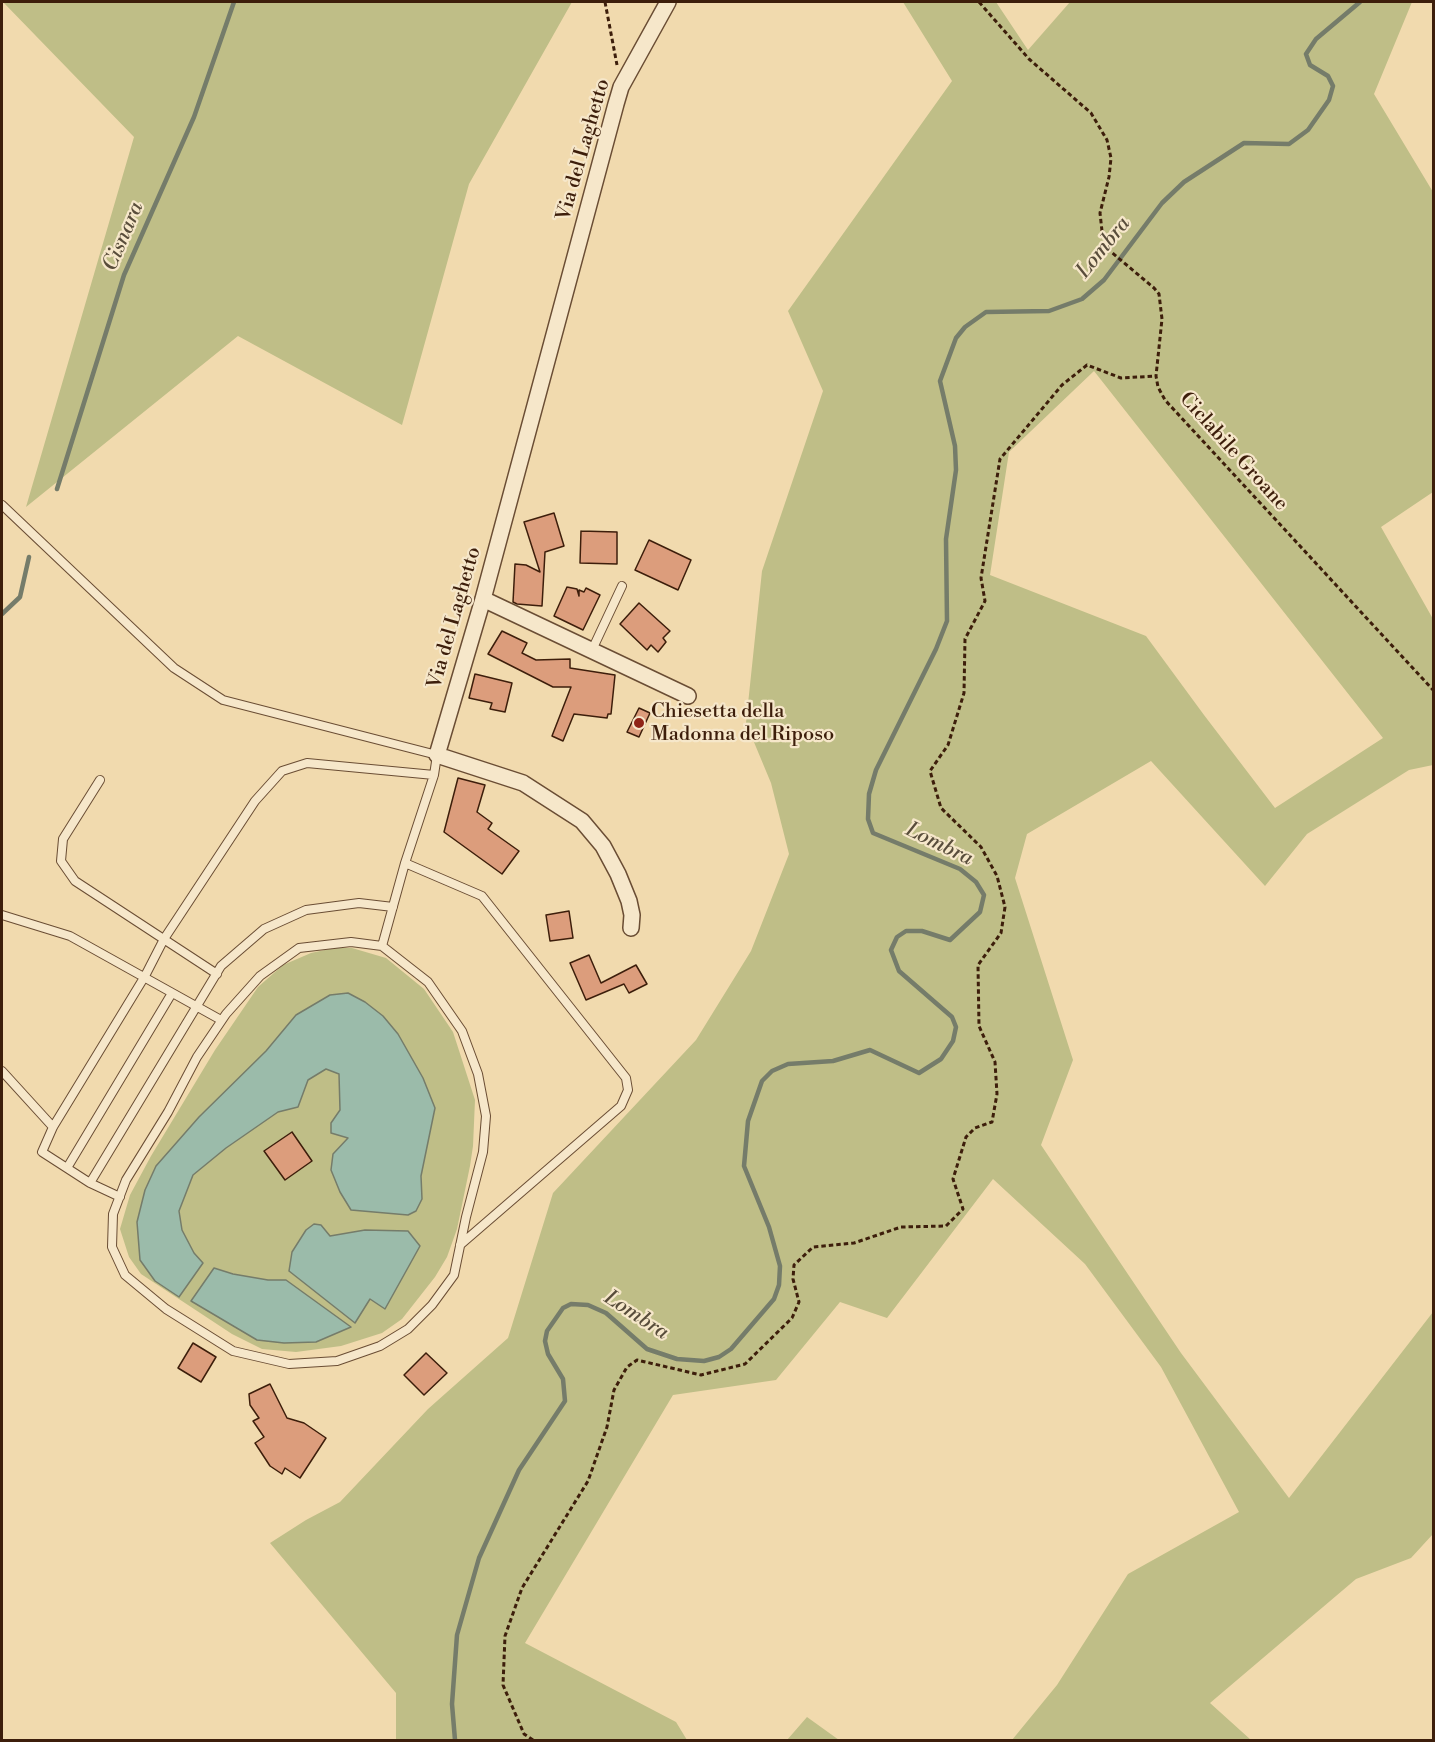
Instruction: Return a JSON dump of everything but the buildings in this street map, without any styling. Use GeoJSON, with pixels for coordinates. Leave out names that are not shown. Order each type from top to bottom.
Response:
{"type":"FeatureCollection","features":[{"type":"Feature","properties":{"kind":"street","name":"Via del Laghetto"},"geometry":{"type":"LineString","coordinates":[[437,755],[483,599],[621,87],[668,2]]}},
{"type":"Feature","properties":{"kind":"street"},"geometry":{"type":"LineString","coordinates":[[483,599],[688,696]]}},
{"type":"Feature","properties":{"kind":"street"},"geometry":{"type":"LineString","coordinates":[[437,755],[523,783],[582,821],[603,846],[618,874],[629,901],[632,915],[631,928]]}},
{"type":"Feature","properties":{"kind":"lane"},"geometry":{"type":"LineString","coordinates":[[2,504],[174,668],[223,700],[437,755],[435,775],[405,863],[382,946]]}},
{"type":"Feature","properties":{"kind":"lane"},"geometry":{"type":"LineString","coordinates":[[592,650],[622,586]]}},
{"type":"Feature","properties":{"kind":"lane"},"geometry":{"type":"LineString","coordinates":[[120,1197],[90,1183],[42,1152],[52,1127],[145,976],[164,939],[255,801],[282,771],[307,763],[435,775]]}},
{"type":"Feature","properties":{"kind":"lane"},"geometry":{"type":"LineString","coordinates":[[100,780],[63,839],[61,861],[75,881],[217,974]]}},
{"type":"Feature","properties":{"kind":"lane"},"geometry":{"type":"LineString","coordinates":[[405,863],[482,896],[626,1078],[628,1089],[621,1106],[460,1245]]}},
{"type":"Feature","properties":{"kind":"lane"},"geometry":{"type":"LineString","coordinates":[[90,1183],[221,966],[264,929],[306,910],[359,903],[393,907]]}},
{"type":"Feature","properties":{"kind":"lane"},"geometry":{"type":"LineString","coordinates":[[2,915],[70,936],[221,1020]]}},
{"type":"Feature","properties":{"kind":"lane"},"geometry":{"type":"LineString","coordinates":[[351,942],[382,946],[428,982],[462,1031],[478,1074],[486,1116],[483,1152],[460,1245],[454,1275],[432,1305],[408,1329],[380,1346],[337,1361],[289,1364],[233,1351],[166,1309],[125,1275],[112,1247],[113,1214],[126,1180],[221,1020],[260,976],[298,948],[351,942]]}},
{"type":"Feature","properties":{"kind":"lane"},"geometry":{"type":"LineString","coordinates":[[67,1168],[171,993]]}},
{"type":"Feature","properties":{"kind":"lane"},"geometry":{"type":"LineString","coordinates":[[2,1071],[52,1127]]}},
{"type":"Feature","properties":{"kind":"path"},"geometry":{"type":"LineString","coordinates":[[604,2],[621,87]]}},
{"type":"Feature","properties":{"kind":"path"},"geometry":{"type":"LineString","coordinates":[[533,1740],[524,1734],[503,1685],[505,1636],[522,1588],[588,1481],[607,1427],[614,1390],[627,1367],[637,1360],[701,1375],[745,1364],[792,1318],[800,1302],[793,1279],[794,1265],[813,1247],[854,1243],[901,1227],[946,1226],[963,1209],[953,1179],[966,1137],[975,1128],[992,1122],[997,1094],[995,1062],[979,1026],[978,965],[1001,933],[1005,907],[997,876],[981,847],[941,808],[930,771],[948,745],[964,693],[965,639],[985,601],[981,578],[1000,459],[1062,385],[1087,365],[1121,378],[1156,376],[1161,336],[1161,304],[1159,294],[1154,288],[1110,251],[1104,241],[1100,213],[1110,177],[1111,158],[1107,140],[1100,125],[1091,112],[1029,59],[979,2]]}},
{"type":"Feature","properties":{"kind":"path","name":"Ciclabile Groane"},"geometry":{"type":"LineString","coordinates":[[1156,376],[1158,387],[1165,400],[1177,414],[1434,692]]}},
{"type":"Feature","properties":{"kind":"shaded area"},"geometry":{"type":"Polygon","coordinates":[[[3,2],[572,2],[469,184],[402,425],[238,336],[26,507],[134,137],[3,2]]]}},
{"type":"Feature","properties":{"kind":"shaded area"},"geometry":{"type":"Polygon","coordinates":[[[903,2],[996,2],[1028,50],[1070,2],[1412,2],[1374,94],[1433,192],[1433,492],[1381,527],[1433,619],[1433,765],[1409,770],[1307,834],[1265,886],[1151,761],[1027,834],[1015,878],[1073,1060],[1041,1145],[1181,1353],[1289,1498],[1433,1312],[1433,1534],[1411,1558],[1356,1579],[1210,1703],[1251,1740],[1012,1740],[1057,1685],[1128,1574],[1239,1512],[1161,1367],[1085,1264],[993,1179],[887,1318],[840,1302],[776,1380],[673,1395],[525,1643],[676,1722],[687,1740],[396,1740],[396,1693],[270,1543],[340,1502],[428,1409],[508,1338],[553,1193],[696,1040],[751,951],[789,854],[771,783],[746,723],[762,571],[823,391],[788,311],[952,81],[903,2]],[[1094,371],[1009,452],[990,575],[1146,636],[1275,808],[1383,738],[1094,371]]]}},
{"type":"Feature","properties":{"kind":"shaded area"},"geometry":{"type":"Polygon","coordinates":[[[334,948],[352,948],[386,958],[424,989],[453,1032],[475,1100],[470,1166],[457,1229],[447,1257],[435,1277],[402,1319],[382,1333],[341,1346],[296,1352],[262,1349],[232,1334],[141,1274],[129,1257],[120,1229],[130,1195],[151,1156],[215,1050],[258,987],[283,965],[311,953],[334,948]]]}},
{"type":"Feature","properties":{"kind":"shaded area"},"geometry":{"type":"Polygon","coordinates":[[[348,993],[365,1002],[383,1016],[398,1034],[423,1078],[435,1108],[421,1176],[422,1199],[416,1211],[408,1215],[351,1210],[331,1170],[333,1154],[348,1138],[331,1133],[331,1123],[340,1110],[339,1074],[326,1069],[308,1080],[298,1107],[278,1112],[226,1148],[193,1175],[179,1211],[182,1230],[194,1253],[203,1263],[179,1297],[155,1281],[140,1260],[137,1222],[145,1190],[156,1166],[199,1117],[266,1051],[296,1015],[330,995],[348,993]]]}},
{"type":"Feature","properties":{"kind":"shaded area"},"geometry":{"type":"Polygon","coordinates":[[[314,1224],[321,1225],[330,1236],[365,1230],[408,1231],[420,1246],[385,1309],[370,1299],[355,1323],[289,1271],[292,1252],[306,1230],[314,1224]]]}},
{"type":"Feature","properties":{"kind":"shaded area"},"geometry":{"type":"Polygon","coordinates":[[[214,1268],[268,1280],[286,1280],[351,1327],[316,1342],[284,1343],[257,1340],[191,1301],[214,1268]]]}},
{"type":"Feature","properties":{"kind":"shaded area"},"geometry":{"type":"Polygon","coordinates":[[[807,1717],[839,1740],[787,1740],[807,1717]]]}},
{"type":"Feature","properties":{"kind":"waterway","name":"Cisnara"},"geometry":{"type":"LineString","coordinates":[[57,489],[124,275],[194,117],[234,2]]}},
{"type":"Feature","properties":{"kind":"waterway","name":"Lombra"},"geometry":{"type":"LineString","coordinates":[[455,1740],[452,1704],[457,1635],[479,1558],[519,1470],[565,1401],[563,1379],[548,1354],[545,1341],[547,1331],[563,1308],[571,1304],[588,1305],[606,1313],[647,1349],[677,1359],[704,1361],[719,1357],[731,1349],[774,1299],[779,1285],[780,1266],[769,1227],[744,1166],[748,1121],[762,1081],[772,1071],[788,1064],[833,1061],[870,1050],[919,1073],[941,1059],[953,1041],[956,1027],[952,1017],[899,971],[891,950],[897,937],[906,931],[922,931],[950,940],[980,912],[984,895],[976,882],[960,869],[873,833],[868,819],[869,794],[876,770],[936,649],[947,621],[946,539],[956,470],[955,446],[940,381],[956,338],[965,327],[986,312],[1049,311],[1082,299],[1104,280],[1162,203],[1184,182],[1244,143],[1289,144],[1308,130],[1329,100],[1333,86],[1328,76],[1310,65],[1306,54],[1316,39],[1360,2]]}},
{"type":"Feature","properties":{"kind":"waterway","name":"Cisnara"},"geometry":{"type":"LineString","coordinates":[[2,614],[20,597],[29,557]]}},
{"type":"Feature","properties":{"kind":"place","name":"Chiesetta della Madonna del Riposo"},"geometry":{"type":"Point","coordinates":[639,723]}}]}
